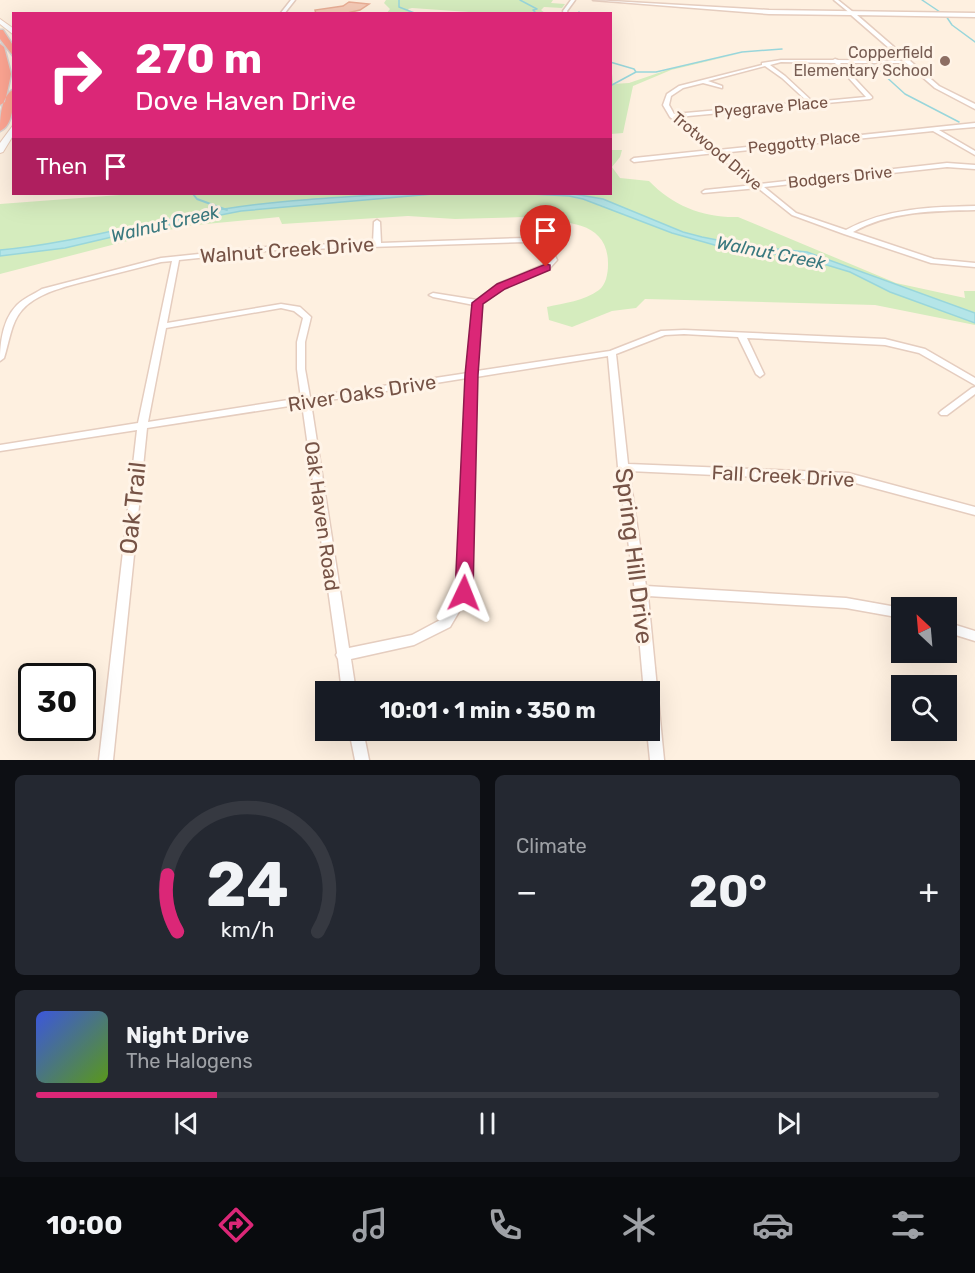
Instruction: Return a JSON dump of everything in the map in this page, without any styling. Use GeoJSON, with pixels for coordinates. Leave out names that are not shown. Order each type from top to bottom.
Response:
{"type":"FeatureCollection","features":[{"type":"Feature","properties":{"kind":"highway"},"geometry":{"type":"LineString","coordinates":[[1,25],[12,50]]}},
{"type":"Feature","properties":{"kind":"highway"},"geometry":{"type":"LineString","coordinates":[[0,47],[6,74],[0,102]]}},
{"type":"Feature","properties":{"kind":"highway"},"geometry":{"type":"LineString","coordinates":[[0,128],[12,97]]}},
{"type":"Feature","properties":{"kind":"street"},"geometry":{"type":"LineString","coordinates":[[595,0],[756,11],[975,15]]}},
{"type":"Feature","properties":{"kind":"street"},"geometry":{"type":"LineString","coordinates":[[836,0],[943,91],[975,107]]}},
{"type":"Feature","properties":{"kind":"street","name":"Trotwood Drive"},"geometry":{"type":"LineString","coordinates":[[908,62],[802,60],[764,64],[681,87],[669,95],[666,105],[672,116],[714,152],[794,214],[934,261],[975,266]]}},
{"type":"Feature","properties":{"kind":"street","name":"Pyegrave Place"},"geometry":{"type":"LineString","coordinates":[[672,116],[870,98],[835,60]]}},
{"type":"Feature","properties":{"kind":"street"},"geometry":{"type":"LineString","coordinates":[[764,64],[779,71],[796,91],[812,103]]}},
{"type":"Feature","properties":{"kind":"street"},"geometry":{"type":"LineString","coordinates":[[702,80],[720,87]]}},
{"type":"Feature","properties":{"kind":"street","name":"Peggotty Place"},"geometry":{"type":"LineString","coordinates":[[633,160],[975,125]]}},
{"type":"Feature","properties":{"kind":"street"},"geometry":{"type":"LineString","coordinates":[[933,129],[975,153]]}},
{"type":"Feature","properties":{"kind":"street","name":"Bodgers Drive"},"geometry":{"type":"LineString","coordinates":[[705,192],[947,165],[975,167]]}},
{"type":"Feature","properties":{"kind":"street"},"geometry":{"type":"LineString","coordinates":[[846,233],[860,224],[882,217],[940,209],[975,208]]}},
{"type":"Feature","properties":{"kind":"street"},"geometry":{"type":"LineString","coordinates":[[377,222],[377,244]]}},
{"type":"Feature","properties":{"kind":"street","name":"Walnut Creek Drive"},"geometry":{"type":"LineString","coordinates":[[0,358],[12,319],[19,308],[29,300],[45,291],[67,284],[176,258],[276,248],[526,240],[540,243],[549,251],[553,260],[546,267],[501,286],[478,303]]}},
{"type":"Feature","properties":{"kind":"street","name":"Oak Trail"},"geometry":{"type":"LineString","coordinates":[[106,760],[142,426],[176,258]]}},
{"type":"Feature","properties":{"kind":"street"},"geometry":{"type":"LineString","coordinates":[[342,655],[414,640],[446,623],[464,593],[472,375],[478,303],[433,295]]}},
{"type":"Feature","properties":{"kind":"street","name":"Oak Haven Road"},"geometry":{"type":"LineString","coordinates":[[163,326],[281,306],[297,309],[307,317],[301,351],[301,369],[347,681]]}},
{"type":"Feature","properties":{"kind":"street","name":"River Oaks Drive"},"geometry":{"type":"LineString","coordinates":[[0,448],[612,353],[664,333],[741,334],[885,342],[922,351],[975,382]]}},
{"type":"Feature","properties":{"kind":"street"},"geometry":{"type":"LineString","coordinates":[[741,334],[760,374]]}},
{"type":"Feature","properties":{"kind":"street","name":"Spring Hill Drive"},"geometry":{"type":"LineString","coordinates":[[612,353],[623,467],[641,591],[657,760]]}},
{"type":"Feature","properties":{"kind":"street"},"geometry":{"type":"LineString","coordinates":[[944,413],[975,390]]}},
{"type":"Feature","properties":{"kind":"street","name":"Fall Creek Drive"},"geometry":{"type":"LineString","coordinates":[[623,467],[848,477],[975,511]]}},
{"type":"Feature","properties":{"kind":"street"},"geometry":{"type":"LineString","coordinates":[[641,591],[846,603],[891,611]]}},
{"type":"Feature","properties":{"kind":"street"},"geometry":{"type":"LineString","coordinates":[[957,630],[975,636]]}},
{"type":"Feature","properties":{"kind":"street"},"geometry":{"type":"LineString","coordinates":[[358,741],[362,760]]}},
{"type":"Feature","properties":{"kind":"green space"},"geometry":{"type":"Polygon","coordinates":[[[386,0],[553,0],[551,3],[565,4],[562,8],[544,7],[541,10],[544,12],[469,12],[412,8],[408,9],[410,12],[388,12],[390,9],[384,3],[386,0]]]}},
{"type":"Feature","properties":{"kind":"green space"},"geometry":{"type":"Polygon","coordinates":[[[742,53],[671,70],[633,86],[623,133],[612,134],[612,74],[613,84],[629,83],[670,69],[742,53]]]}},
{"type":"Feature","properties":{"kind":"green space"},"geometry":{"type":"Polygon","coordinates":[[[612,150],[622,150],[620,157],[612,167],[612,150]]]}},
{"type":"Feature","properties":{"kind":"green space"},"geometry":{"type":"Polygon","coordinates":[[[612,167],[620,178],[649,181],[668,197],[690,209],[725,217],[738,217],[896,283],[965,298],[964,291],[975,291],[975,325],[875,305],[645,299],[636,308],[612,311],[572,327],[549,320],[547,307],[580,299],[601,288],[608,272],[606,250],[601,239],[592,231],[581,226],[555,221],[528,221],[524,217],[455,219],[408,216],[282,224],[279,217],[185,226],[0,274],[0,204],[120,195],[612,195],[612,167]]]}},
{"type":"Feature","properties":{"kind":"water","name":"Walnut Creek"},"geometry":{"type":"Polygon","coordinates":[[[373,195],[422,195],[241,211],[65,248],[0,256],[0,250],[57,242],[224,209],[285,201],[373,195]]]}},
{"type":"Feature","properties":{"kind":"water","name":"Walnut Creek"},"geometry":{"type":"Polygon","coordinates":[[[550,195],[580,195],[603,199],[683,232],[702,237],[748,246],[807,252],[975,313],[975,323],[890,292],[850,272],[807,259],[718,246],[672,233],[583,199],[550,195]]]}},
{"type":"Feature","properties":{"kind":"building"},"geometry":{"type":"Polygon","coordinates":[[[349,2],[369,4],[352,12],[316,12],[315,10],[343,6],[349,2]]]}},
{"type":"Feature","properties":{"kind":"waterway"},"geometry":{"type":"LineString","coordinates":[[399,0],[399,7],[412,12]]}},
{"type":"Feature","properties":{"kind":"waterway"},"geometry":{"type":"LineString","coordinates":[[520,0],[537,9],[533,10],[535,12]]}},
{"type":"Feature","properties":{"kind":"waterway"},"geometry":{"type":"LineString","coordinates":[[922,0],[940,12]]}},
{"type":"Feature","properties":{"kind":"waterway"},"geometry":{"type":"LineString","coordinates":[[946,16],[952,25],[975,42]]}},
{"type":"Feature","properties":{"kind":"waterway"},"geometry":{"type":"LineString","coordinates":[[636,72],[656,72],[742,52],[782,49]]}},
{"type":"Feature","properties":{"kind":"waterway"},"geometry":{"type":"LineString","coordinates":[[859,52],[868,59]]}},
{"type":"Feature","properties":{"kind":"waterway"},"geometry":{"type":"LineString","coordinates":[[612,63],[634,69],[636,72]]}},
{"type":"Feature","properties":{"kind":"waterway"},"geometry":{"type":"LineString","coordinates":[[871,63],[905,94],[959,122]]}},
{"type":"Feature","properties":{"kind":"waterway"},"geometry":{"type":"LineString","coordinates":[[612,85],[636,72]]}},
{"type":"Feature","properties":{"kind":"waterway","name":"Walnut Creek"},"geometry":{"type":"LineString","coordinates":[[194,195],[197,199],[227,210]]}},
{"type":"Feature","properties":{"kind":"place","name":"Copperfield Elementary School"},"geometry":{"type":"Point","coordinates":[945,61]}},
{"type":"Feature","properties":{"kind":"route"},"geometry":{"type":"LineString","coordinates":[[464,593],[472,375],[478,303],[501,286],[546,267]]}}]}
